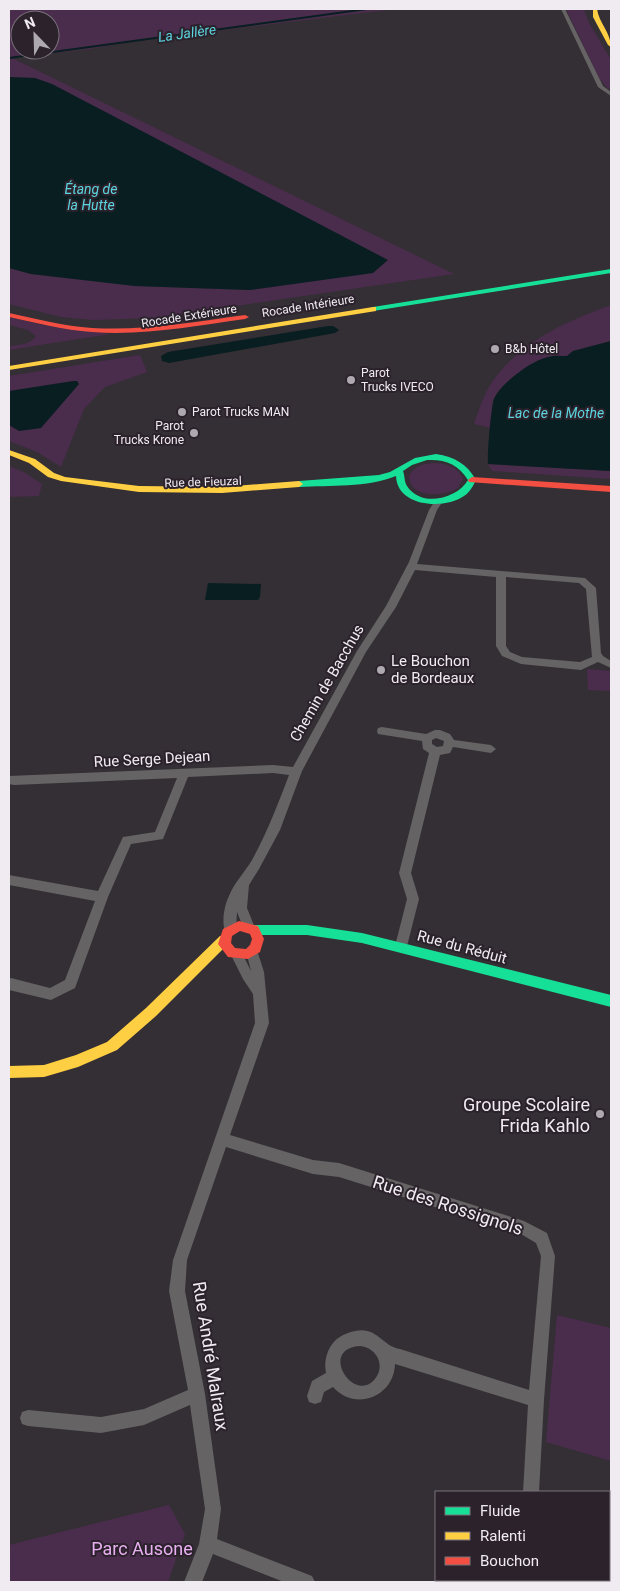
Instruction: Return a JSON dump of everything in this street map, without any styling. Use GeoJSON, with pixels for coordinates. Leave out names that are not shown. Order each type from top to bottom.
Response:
{"type":"FeatureCollection","features":[{"type":"Feature","properties":{"kind":"main road"},"geometry":{"type":"LineString","coordinates":[[595,9],[596,17],[611,45]]}},
{"type":"Feature","properties":{"kind":"main road","name":"Rocade Extérieure"},"geometry":{"type":"LineString","coordinates":[[9,359],[611,263]]}},
{"type":"Feature","properties":{"kind":"main road"},"geometry":{"type":"LineString","coordinates":[[496,282],[575,265]]}},
{"type":"Feature","properties":{"kind":"main road","name":"Rocade Intérieure"},"geometry":{"type":"LineString","coordinates":[[9,368],[611,271]]}},
{"type":"Feature","properties":{"kind":"main road"},"geometry":{"type":"LineString","coordinates":[[9,315],[58,326],[123,331],[362,302]]}},
{"type":"Feature","properties":{"kind":"main road","name":"Rue de Fieuzal"},"geometry":{"type":"LineString","coordinates":[[9,452],[32,461],[52,475],[64,479],[104,486],[175,491],[270,487],[379,478],[400,472],[406,464],[422,458],[445,458],[465,467],[470,473],[472,480]]}},
{"type":"Feature","properties":{"kind":"main road","name":"Rue de Fieuzal"},"geometry":{"type":"LineString","coordinates":[[9,461],[24,466],[54,485],[97,493],[134,496],[220,497],[380,484],[405,490],[420,498],[439,501]]}},
{"type":"Feature","properties":{"kind":"main road"},"geometry":{"type":"LineString","coordinates":[[400,472],[400,484],[405,490]]}},
{"type":"Feature","properties":{"kind":"main road"},"geometry":{"type":"LineString","coordinates":[[439,501],[459,496],[471,486],[472,480],[611,489]]}},
{"type":"Feature","properties":{"kind":"main road"},"geometry":{"type":"LineString","coordinates":[[9,1072],[44,1071],[78,1061],[112,1046],[130,1032],[227,935],[239,926],[252,929],[257,934],[255,947],[210,962],[184,979]]}},
{"type":"Feature","properties":{"kind":"main road","name":"Rue du Réduit"},"geometry":{"type":"LineString","coordinates":[[252,929],[350,936],[401,946],[611,1000]]}},
{"type":"Feature","properties":{"kind":"main road","name":"Rue du Réduit"},"geometry":{"type":"LineString","coordinates":[[255,947],[280,936],[304,932]]}},
{"type":"Feature","properties":{"kind":"main road"},"geometry":{"type":"LineString","coordinates":[[227,935],[226,948],[235,954]]}},
{"type":"Feature","properties":{"kind":"street"},"geometry":{"type":"LineString","coordinates":[[563,9],[601,87],[609,92]]}},
{"type":"Feature","properties":{"kind":"street","name":"Chemin de Bacchus"},"geometry":{"type":"LineString","coordinates":[[227,935],[234,897],[255,866],[274,830],[296,771],[362,651],[391,607],[412,567],[433,510],[439,501]]}},
{"type":"Feature","properties":{"kind":"street"},"geometry":{"type":"LineString","coordinates":[[412,567],[574,578],[588,584],[592,593],[594,647],[599,658],[611,665]]}},
{"type":"Feature","properties":{"kind":"street"},"geometry":{"type":"LineString","coordinates":[[501,573],[500,646],[506,654],[516,660],[581,666],[599,658]]}},
{"type":"Feature","properties":{"kind":"street"},"geometry":{"type":"LineString","coordinates":[[382,731],[427,738],[438,734],[447,738],[450,743],[491,750]]}},
{"type":"Feature","properties":{"kind":"street"},"geometry":{"type":"LineString","coordinates":[[427,738],[427,746],[435,751],[446,750],[450,743]]}},
{"type":"Feature","properties":{"kind":"street"},"geometry":{"type":"LineString","coordinates":[[401,946],[413,899],[412,891],[406,883],[405,873],[435,751]]}},
{"type":"Feature","properties":{"kind":"street","name":"Rue Serge Dejean"},"geometry":{"type":"LineString","coordinates":[[9,780],[273,768],[296,771]]}},
{"type":"Feature","properties":{"kind":"street"},"geometry":{"type":"LineString","coordinates":[[9,985],[51,994],[70,984],[102,897],[127,840],[159,836],[184,772]]}},
{"type":"Feature","properties":{"kind":"street"},"geometry":{"type":"LineString","coordinates":[[9,880],[102,897]]}},
{"type":"Feature","properties":{"kind":"street","name":"Chemin de Bacchus"},"geometry":{"type":"LineString","coordinates":[[244,882],[240,899],[241,908],[252,929]]}},
{"type":"Feature","properties":{"kind":"street","name":"Rue André Malraux"},"geometry":{"type":"LineString","coordinates":[[193,1582],[208,1544],[213,1509],[197,1394],[177,1291],[178,1276],[180,1260],[262,1023],[255,947]]}},
{"type":"Feature","properties":{"kind":"street","name":"Rue André Malraux"},"geometry":{"type":"LineString","coordinates":[[235,954],[259,992]]}},
{"type":"Feature","properties":{"kind":"street","name":"Rue des Rossignols"},"geometry":{"type":"LineString","coordinates":[[222,1139],[313,1167],[338,1170],[524,1228],[542,1238],[548,1256],[536,1400],[531,1491]]}},
{"type":"Feature","properties":{"kind":"street"},"geometry":{"type":"LineString","coordinates":[[360,1336],[369,1338],[386,1355],[384,1377],[380,1385],[373,1390],[365,1393],[348,1390],[336,1376],[334,1358],[346,1340],[360,1336]]}},
{"type":"Feature","properties":{"kind":"street"},"geometry":{"type":"LineString","coordinates":[[386,1355],[400,1356],[536,1400]]}},
{"type":"Feature","properties":{"kind":"street"},"geometry":{"type":"LineString","coordinates":[[315,1396],[318,1386],[336,1376]]}},
{"type":"Feature","properties":{"kind":"street"},"geometry":{"type":"LineString","coordinates":[[28,1418],[101,1425],[144,1416],[197,1394]]}},
{"type":"Feature","properties":{"kind":"street"},"geometry":{"type":"LineString","coordinates":[[208,1544],[306,1582]]}},
{"type":"Feature","properties":{"kind":"green space"},"geometry":{"type":"Polygon","coordinates":[[[9,9],[395,9],[148,39],[60,52],[60,10],[10,10],[10,60],[16,60],[454,274],[153,318],[93,320],[61,317],[9,304],[9,268],[31,274],[135,286],[250,290],[35,78],[9,77],[9,9]]]}},
{"type":"Feature","properties":{"kind":"green space"},"geometry":{"type":"Polygon","coordinates":[[[566,9],[584,9],[588,21],[611,60],[611,88],[608,89],[599,78],[566,9]]]}},
{"type":"Feature","properties":{"kind":"green space"},"geometry":{"type":"Polygon","coordinates":[[[611,305],[611,341],[573,351],[567,356],[553,356],[516,375],[500,389],[493,400],[491,428],[474,424],[491,383],[519,353],[547,333],[611,305]]]}},
{"type":"Feature","properties":{"kind":"green space"},"geometry":{"type":"Polygon","coordinates":[[[9,317],[43,325],[110,334],[9,350],[9,346],[27,343],[36,336],[28,330],[9,325],[9,317]]]}},
{"type":"Feature","properties":{"kind":"green space"},"geometry":{"type":"Polygon","coordinates":[[[140,355],[147,372],[105,387],[84,409],[61,467],[37,452],[9,441],[9,376],[140,355]]]}},
{"type":"Feature","properties":{"kind":"green space"},"geometry":{"type":"Polygon","coordinates":[[[432,463],[446,465],[458,471],[463,479],[458,488],[437,494],[429,494],[415,489],[409,476],[419,466],[432,463]]]}},
{"type":"Feature","properties":{"kind":"green space"},"geometry":{"type":"Polygon","coordinates":[[[488,464],[611,471],[611,479],[492,471],[488,464]]]}},
{"type":"Feature","properties":{"kind":"green space"},"geometry":{"type":"Polygon","coordinates":[[[9,466],[24,472],[42,484],[39,496],[9,497],[9,466]]]}},
{"type":"Feature","properties":{"kind":"green space"},"geometry":{"type":"Polygon","coordinates":[[[587,669],[611,671],[611,691],[588,690],[587,669]]]}},
{"type":"Feature","properties":{"kind":"green space"},"geometry":{"type":"Polygon","coordinates":[[[557,1315],[611,1328],[611,1461],[546,1442],[557,1315]]]}},
{"type":"Feature","properties":{"kind":"green space","name":"Parc Ausone"},"geometry":{"type":"Polygon","coordinates":[[[169,1505],[185,1534],[168,1582],[9,1582],[9,1545],[169,1505]]]}},
{"type":"Feature","properties":{"kind":"water","name":"La Jallère"},"geometry":{"type":"Polygon","coordinates":[[[360,9],[374,9],[60,52],[60,50],[360,9]]]}},
{"type":"Feature","properties":{"kind":"water","name":"Étang de la Hutte"},"geometry":{"type":"Polygon","coordinates":[[[9,77],[35,78],[52,84],[388,260],[373,273],[250,290],[135,286],[31,274],[9,268],[9,77]]]}},
{"type":"Feature","properties":{"kind":"water"},"geometry":{"type":"Polygon","coordinates":[[[333,326],[339,330],[335,333],[169,363],[162,361],[161,356],[168,352],[333,326]]]}},
{"type":"Feature","properties":{"kind":"water","name":"Lac de la Mothe"},"geometry":{"type":"Polygon","coordinates":[[[611,341],[611,471],[488,464],[494,399],[497,393],[510,380],[525,368],[541,359],[553,356],[567,356],[573,351],[611,341]]]}},
{"type":"Feature","properties":{"kind":"water"},"geometry":{"type":"Polygon","coordinates":[[[77,381],[79,384],[41,428],[19,431],[9,425],[9,391],[77,381]]]}},
{"type":"Feature","properties":{"kind":"water"},"geometry":{"type":"Polygon","coordinates":[[[208,583],[261,584],[260,597],[258,600],[205,600],[208,583]]]}},
{"type":"Feature","properties":{"kind":"traffic: fast"},"geometry":{"type":"LineString","coordinates":[[373,309],[611,271]]}},
{"type":"Feature","properties":{"kind":"traffic: fast"},"geometry":{"type":"LineString","coordinates":[[299,484],[385,477],[409,463],[427,457],[445,458],[453,461],[461,466],[472,480],[467,489],[459,495],[451,499],[432,501],[413,496],[406,491],[401,484],[400,472]]}},
{"type":"Feature","properties":{"kind":"traffic: fast"},"geometry":{"type":"LineString","coordinates":[[254,930],[307,930],[362,938],[611,1001]]}},
{"type":"Feature","properties":{"kind":"traffic: slow"},"geometry":{"type":"LineString","coordinates":[[595,9],[596,17],[611,45]]}},
{"type":"Feature","properties":{"kind":"traffic: slow"},"geometry":{"type":"LineString","coordinates":[[9,368],[373,309]]}},
{"type":"Feature","properties":{"kind":"traffic: slow"},"geometry":{"type":"LineString","coordinates":[[9,452],[32,461],[51,475],[64,479],[139,489],[222,490],[299,484]]}},
{"type":"Feature","properties":{"kind":"traffic: slow"},"geometry":{"type":"LineString","coordinates":[[9,1072],[44,1071],[78,1061],[112,1046],[151,1012],[224,940]]}},
{"type":"Feature","properties":{"kind":"traffic: jam"},"geometry":{"type":"LineString","coordinates":[[9,315],[71,328],[111,331],[168,328],[245,317]]}},
{"type":"Feature","properties":{"kind":"traffic: jam"},"geometry":{"type":"LineString","coordinates":[[472,480],[611,489]]}},
{"type":"Feature","properties":{"kind":"traffic: jam"},"geometry":{"type":"LineString","coordinates":[[239,926],[254,930],[258,939],[256,948],[248,954],[232,953],[224,944],[227,933],[239,926]]}},
{"type":"Feature","properties":{"kind":"place","name":"B&b Hôtel"},"geometry":{"type":"Point","coordinates":[495,349]}},
{"type":"Feature","properties":{"kind":"place","name":"Parot Trucks IVECO"},"geometry":{"type":"Point","coordinates":[351,380]}},
{"type":"Feature","properties":{"kind":"place","name":"Parot Trucks MAN"},"geometry":{"type":"Point","coordinates":[182,412]}},
{"type":"Feature","properties":{"kind":"place","name":"Parot Trucks Krone"},"geometry":{"type":"Point","coordinates":[194,433]}},
{"type":"Feature","properties":{"kind":"place","name":"Le Bouchon de Bordeaux"},"geometry":{"type":"Point","coordinates":[381,670]}},
{"type":"Feature","properties":{"kind":"place","name":"Groupe Scolaire Frida Kahlo"},"geometry":{"type":"Point","coordinates":[600,1114]}}]}
